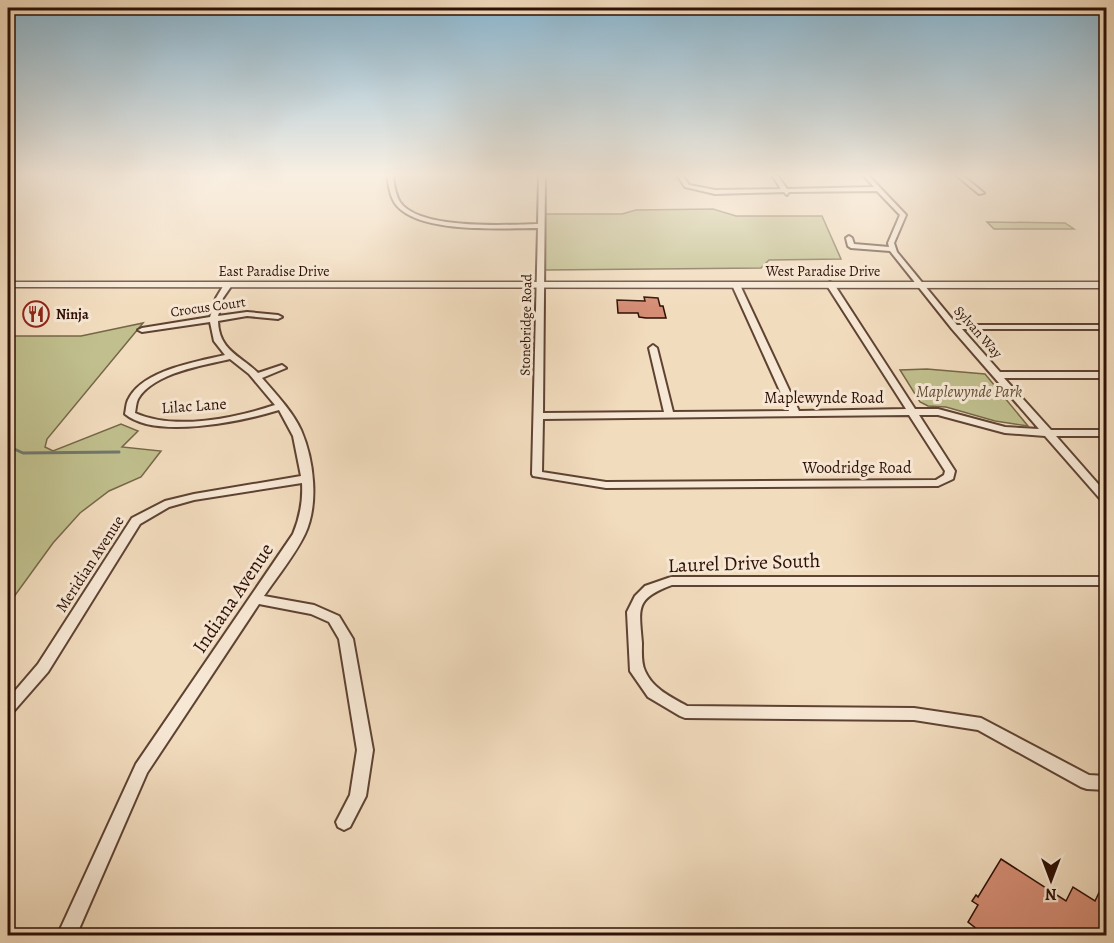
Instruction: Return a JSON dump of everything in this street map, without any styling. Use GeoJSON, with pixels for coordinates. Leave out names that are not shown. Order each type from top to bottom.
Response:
{"type":"FeatureCollection","features":[{"type":"Feature","properties":{"kind":"street"},"geometry":{"type":"LineString","coordinates":[[429,219],[464,226],[541,226]]}},
{"type":"Feature","properties":{"kind":"street","name":"Stonebridge Road"},"geometry":{"type":"LineString","coordinates":[[537,474],[541,219]]}},
{"type":"Feature","properties":{"kind":"street"},"geometry":{"type":"LineString","coordinates":[[851,246],[893,249],[891,243],[901,219]]}},
{"type":"Feature","properties":{"kind":"street"},"geometry":{"type":"LineString","coordinates":[[849,238],[854,255]]}},
{"type":"Feature","properties":{"kind":"street","name":"Sylvan Way"},"geometry":{"type":"LineString","coordinates":[[893,249],[955,327],[1107,499]]}},
{"type":"Feature","properties":{"kind":"street","name":"West Paradise Drive"},"geometry":{"type":"LineString","coordinates":[[540,284],[1107,285]]}},
{"type":"Feature","properties":{"kind":"street","name":"East Paradise Drive"},"geometry":{"type":"LineString","coordinates":[[8,285],[540,284]]}},
{"type":"Feature","properties":{"kind":"street"},"geometry":{"type":"LineString","coordinates":[[213,319],[215,308],[228,285]]}},
{"type":"Feature","properties":{"kind":"street"},"geometry":{"type":"LineString","coordinates":[[736,285],[795,413]]}},
{"type":"Feature","properties":{"kind":"street","name":"Woodridge Road"},"geometry":{"type":"LineString","coordinates":[[537,474],[606,485],[938,483],[949,477],[950,471],[830,285]]}},
{"type":"Feature","properties":{"kind":"street","name":"Crocus Court"},"geometry":{"type":"LineString","coordinates":[[142,330],[253,314],[278,316]]}},
{"type":"Feature","properties":{"kind":"street","name":"Indiana Avenue"},"geometry":{"type":"LineString","coordinates":[[66,936],[141,769],[299,535],[306,520],[309,505],[298,434],[256,377],[218,342],[213,319]]}},
{"type":"Feature","properties":{"kind":"street"},"geometry":{"type":"LineString","coordinates":[[955,327],[1107,327]]}},
{"type":"Feature","properties":{"kind":"street"},"geometry":{"type":"LineString","coordinates":[[653,348],[669,415]]}},
{"type":"Feature","properties":{"kind":"street","name":"Lilac Lane"},"geometry":{"type":"LineString","coordinates":[[232,356],[151,379],[129,408],[130,414],[140,421],[162,424],[188,423],[257,415],[280,407]]}},
{"type":"Feature","properties":{"kind":"street"},"geometry":{"type":"LineString","coordinates":[[256,377],[282,368]]}},
{"type":"Feature","properties":{"kind":"street"},"geometry":{"type":"LineString","coordinates":[[999,375],[1107,375]]}},
{"type":"Feature","properties":{"kind":"street","name":"Maplewynde Road"},"geometry":{"type":"LineString","coordinates":[[539,416],[938,412],[1005,429],[1051,433],[1107,433]]}},
{"type":"Feature","properties":{"kind":"street","name":"Meridian Avenue"},"geometry":{"type":"LineString","coordinates":[[8,708],[43,669],[136,521],[165,504],[194,497],[306,479]]}},
{"type":"Feature","properties":{"kind":"street","name":"Laurel Drive South"},"geometry":{"type":"LineString","coordinates":[[1107,581],[671,581],[649,589],[639,598],[633,612],[637,671],[653,693],[685,712],[914,714],[981,724],[1087,782],[1107,783]]}},
{"type":"Feature","properties":{"kind":"street"},"geometry":{"type":"LineString","coordinates":[[255,599],[314,610],[334,619],[346,639],[364,750],[358,796],[344,822]]}},
{"type":"Feature","properties":{"kind":"green space"},"geometry":{"type":"Polygon","coordinates":[[[545,219],[823,219],[841,259],[769,260],[761,268],[545,270],[545,219]]]}},
{"type":"Feature","properties":{"kind":"green space"},"geometry":{"type":"Polygon","coordinates":[[[987,222],[1065,223],[1074,229],[994,229],[987,222]]]}},
{"type":"Feature","properties":{"kind":"green space"},"geometry":{"type":"Polygon","coordinates":[[[143,323],[47,439],[45,447],[53,451],[121,424],[138,431],[122,447],[161,451],[141,477],[109,491],[80,513],[53,543],[8,605],[8,336],[81,336],[143,323]]]}},
{"type":"Feature","properties":{"kind":"green space","name":"Maplewynde Park"},"geometry":{"type":"Polygon","coordinates":[[[927,369],[985,374],[1028,426],[995,421],[946,407],[928,406],[920,402],[900,370],[927,369]]]}},
{"type":"Feature","properties":{"kind":"building"},"geometry":{"type":"Polygon","coordinates":[[[644,297],[658,298],[666,318],[639,317],[638,313],[618,313],[617,300],[645,301],[644,297]]]}},
{"type":"Feature","properties":{"kind":"building"},"geometry":{"type":"Polygon","coordinates":[[[1001,859],[1066,901],[1073,887],[1095,901],[1107,876],[1107,936],[986,936],[968,922],[978,905],[972,901],[976,895],[978,897],[1001,859]]]}},
{"type":"Feature","properties":{"kind":"waterway"},"geometry":{"type":"LineString","coordinates":[[8,440],[12,448],[23,453],[119,452]]}},
{"type":"Feature","properties":{"kind":"place","name":"Ninja"},"geometry":{"type":"Point","coordinates":[36,314]}}]}
